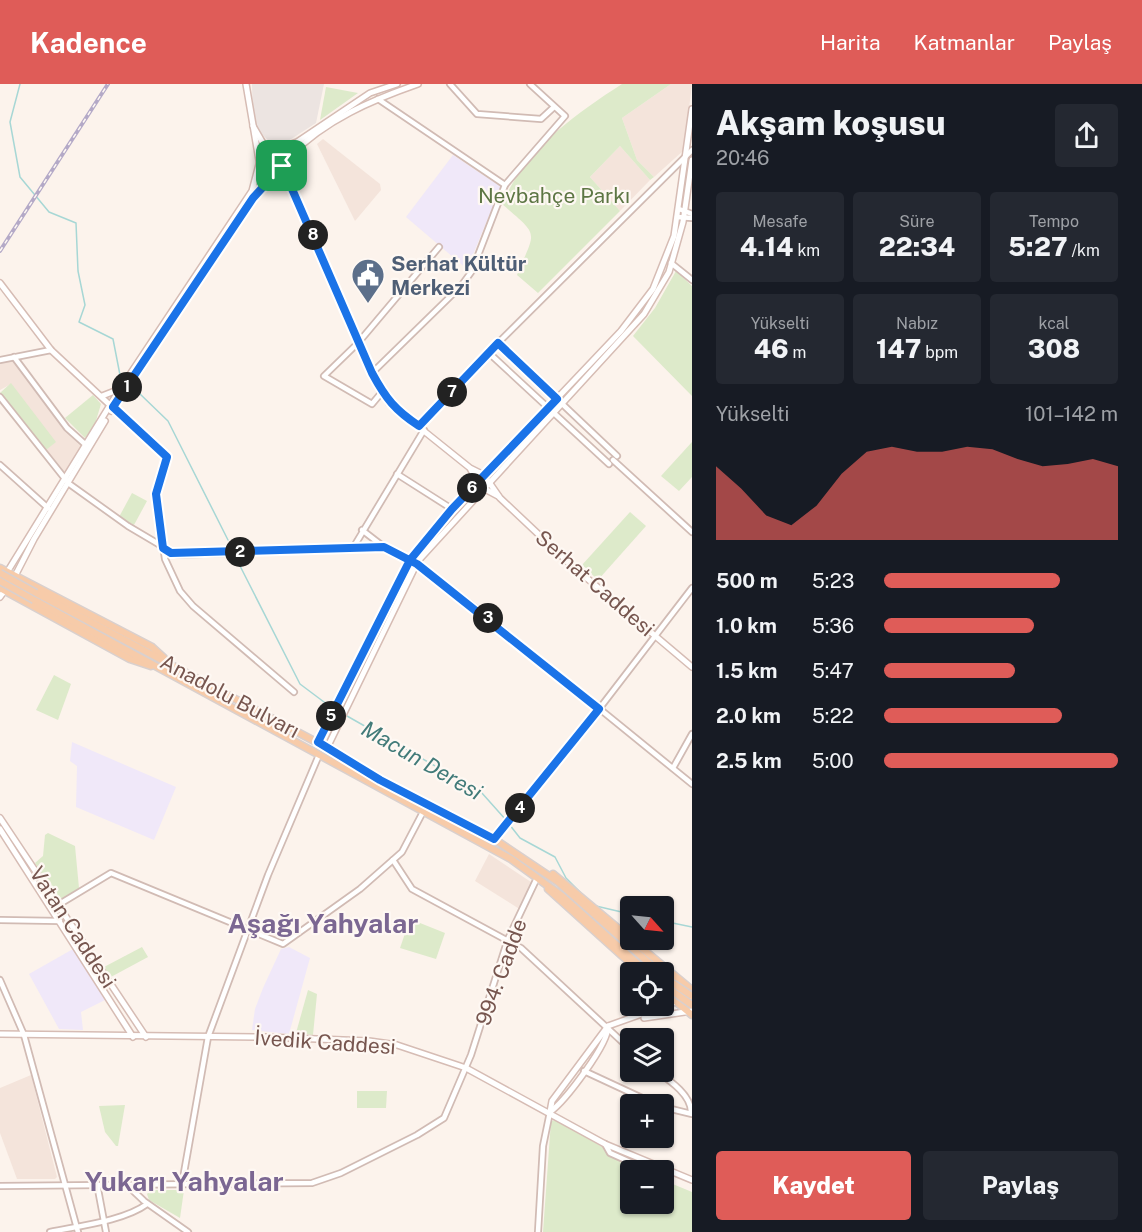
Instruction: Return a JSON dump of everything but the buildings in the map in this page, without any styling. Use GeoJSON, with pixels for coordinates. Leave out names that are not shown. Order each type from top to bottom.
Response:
{"type":"FeatureCollection","features":[{"type":"Feature","properties":{"kind":"main road"},"geometry":{"type":"LineString","coordinates":[[246,84],[261,169],[289,183]]}},
{"type":"Feature","properties":{"kind":"main road"},"geometry":{"type":"LineString","coordinates":[[114,398],[272,174],[282,166],[301,143],[370,93],[397,84]]}},
{"type":"Feature","properties":{"kind":"main road"},"geometry":{"type":"LineString","coordinates":[[0,597],[3,589],[15,576],[67,481],[112,406],[114,398],[252,191],[260,160],[269,152],[301,143],[344,115],[376,98],[418,84]]}},
{"type":"Feature","properties":{"kind":"main road"},"geometry":{"type":"LineString","coordinates":[[370,93],[376,98]]}},
{"type":"Feature","properties":{"kind":"main road"},"geometry":{"type":"LineString","coordinates":[[682,209],[683,172],[692,109]]}},
{"type":"Feature","properties":{"kind":"main road"},"geometry":{"type":"LineString","coordinates":[[253,126],[269,152],[272,174]]}},
{"type":"Feature","properties":{"kind":"main road"},"geometry":{"type":"LineString","coordinates":[[269,152],[279,155],[282,166]]}},
{"type":"Feature","properties":{"kind":"main road"},"geometry":{"type":"LineString","coordinates":[[559,401],[645,314],[671,263],[692,160]]}},
{"type":"Feature","properties":{"kind":"main road","name":"Serhat Caddesi"},"geometry":{"type":"LineString","coordinates":[[282,166],[358,343],[389,403],[470,468],[484,475],[500,498]]}},
{"type":"Feature","properties":{"kind":"main road"},"geometry":{"type":"LineString","coordinates":[[327,748],[417,564],[646,301],[670,249],[681,217]]}},
{"type":"Feature","properties":{"kind":"main road"},"geometry":{"type":"LineString","coordinates":[[0,283],[51,350],[112,406]]}},
{"type":"Feature","properties":{"kind":"main road"},"geometry":{"type":"LineString","coordinates":[[102,396],[114,398]]}},
{"type":"Feature","properties":{"kind":"main road"},"geometry":{"type":"LineString","coordinates":[[0,582],[67,481],[86,445],[112,406]]}},
{"type":"Feature","properties":{"kind":"main road"},"geometry":{"type":"LineString","coordinates":[[318,742],[410,560],[452,509],[551,410]]}},
{"type":"Feature","properties":{"kind":"main road","name":"Serhat Caddesi"},"geometry":{"type":"LineString","coordinates":[[470,468],[483,488],[500,498],[569,564],[692,667]]}},
{"type":"Feature","properties":{"kind":"main road"},"geometry":{"type":"LineString","coordinates":[[0,568],[4,573],[15,576],[33,595]]}},
{"type":"Feature","properties":{"kind":"main road","name":"Anadolu Bulvarı"},"geometry":{"type":"LineString","coordinates":[[4,573],[33,595],[170,673],[511,858],[562,896],[636,962]]}},
{"type":"Feature","properties":{"kind":"main road","name":"Anadolu Bulvarı"},"geometry":{"type":"LineString","coordinates":[[0,582],[33,595],[174,666],[318,742],[380,780],[494,839],[537,866],[647,962]]}},
{"type":"Feature","properties":{"kind":"main road"},"geometry":{"type":"LineString","coordinates":[[3,589],[33,595]]}},
{"type":"Feature","properties":{"kind":"main road","name":"Vatan Caddesi"},"geometry":{"type":"LineString","coordinates":[[0,818],[146,1037]]}},
{"type":"Feature","properties":{"kind":"main road","name":"Vatan Caddesi"},"geometry":{"type":"LineString","coordinates":[[0,829],[133,1037]]}},
{"type":"Feature","properties":{"kind":"main road"},"geometry":{"type":"LineString","coordinates":[[537,866],[563,881],[692,990]]}},
{"type":"Feature","properties":{"kind":"main road"},"geometry":{"type":"LineString","coordinates":[[537,878],[629,962]]}},
{"type":"Feature","properties":{"kind":"main road"},"geometry":{"type":"LineString","coordinates":[[674,984],[692,996]]}},
{"type":"Feature","properties":{"kind":"main road"},"geometry":{"type":"LineString","coordinates":[[674,994],[692,1005]]}},
{"type":"Feature","properties":{"kind":"main road"},"geometry":{"type":"LineString","coordinates":[[550,1112],[552,1101],[581,1069],[608,1026],[640,1017],[692,996]]}},
{"type":"Feature","properties":{"kind":"main road"},"geometry":{"type":"LineString","coordinates":[[674,999],[691,1013]]}},
{"type":"Feature","properties":{"kind":"main road"},"geometry":{"type":"LineString","coordinates":[[640,1017],[691,1013]]}},
{"type":"Feature","properties":{"kind":"main road"},"geometry":{"type":"LineString","coordinates":[[119,1036],[126,1023]]}},
{"type":"Feature","properties":{"kind":"main road","name":"İvedik Caddesi"},"geometry":{"type":"LineString","coordinates":[[0,1034],[369,1041],[424,1052],[466,1068],[605,1144],[641,1160]]}},
{"type":"Feature","properties":{"kind":"main road","name":"İvedik Caddesi"},"geometry":{"type":"LineString","coordinates":[[674,1174],[691,1180]]}},
{"type":"Feature","properties":{"kind":"street"},"geometry":{"type":"LineString","coordinates":[[450,84],[477,114],[541,119],[554,107]]}},
{"type":"Feature","properties":{"kind":"street"},"geometry":{"type":"LineString","coordinates":[[372,373],[461,286],[472,271],[505,185],[565,117],[530,84]]}},
{"type":"Feature","properties":{"kind":"street"},"geometry":{"type":"LineString","coordinates":[[376,98],[505,185]]}},
{"type":"Feature","properties":{"kind":"street"},"geometry":{"type":"LineString","coordinates":[[353,548],[422,428],[498,343],[692,148]]}},
{"type":"Feature","properties":{"kind":"street"},"geometry":{"type":"LineString","coordinates":[[675,166],[683,172]]}},
{"type":"Feature","properties":{"kind":"street"},"geometry":{"type":"LineString","coordinates":[[682,209],[692,216]]}},
{"type":"Feature","properties":{"kind":"street"},"geometry":{"type":"LineString","coordinates":[[681,217],[692,216]]}},
{"type":"Feature","properties":{"kind":"street"},"geometry":{"type":"LineString","coordinates":[[382,392],[372,404],[324,376],[358,343],[439,247]]}},
{"type":"Feature","properties":{"kind":"street"},"geometry":{"type":"LineString","coordinates":[[671,263],[692,280]]}},
{"type":"Feature","properties":{"kind":"street"},"geometry":{"type":"LineString","coordinates":[[498,343],[559,401],[613,460]]}},
{"type":"Feature","properties":{"kind":"street"},"geometry":{"type":"LineString","coordinates":[[0,360],[51,350]]}},
{"type":"Feature","properties":{"kind":"street"},"geometry":{"type":"LineString","coordinates":[[489,353],[692,532]]}},
{"type":"Feature","properties":{"kind":"street"},"geometry":{"type":"LineString","coordinates":[[14,357],[61,421],[86,445]]}},
{"type":"Feature","properties":{"kind":"street"},"geometry":{"type":"LineString","coordinates":[[0,397],[67,481],[163,548],[177,555],[384,547]]}},
{"type":"Feature","properties":{"kind":"street"},"geometry":{"type":"LineString","coordinates":[[112,406],[167,457],[156,494],[163,548],[169,572],[186,599],[294,692]]}},
{"type":"Feature","properties":{"kind":"street"},"geometry":{"type":"LineString","coordinates":[[0,465],[48,508]]}},
{"type":"Feature","properties":{"kind":"street"},"geometry":{"type":"LineString","coordinates":[[397,474],[452,509]]}},
{"type":"Feature","properties":{"kind":"street"},"geometry":{"type":"LineString","coordinates":[[362,530],[384,547],[417,564],[692,784]]}},
{"type":"Feature","properties":{"kind":"street"},"geometry":{"type":"LineString","coordinates":[[494,839],[599,709],[692,588]]}},
{"type":"Feature","properties":{"kind":"street"},"geometry":{"type":"LineString","coordinates":[[674,768],[692,734]]}},
{"type":"Feature","properties":{"kind":"street"},"geometry":{"type":"LineString","coordinates":[[182,1184],[208,1037],[247,930],[319,754]]}},
{"type":"Feature","properties":{"kind":"street"},"geometry":{"type":"LineString","coordinates":[[58,904],[111,873],[283,944],[328,913],[402,852],[424,810]]}},
{"type":"Feature","properties":{"kind":"street"},"geometry":{"type":"LineString","coordinates":[[393,860],[412,889],[508,939],[620,1039]]}},
{"type":"Feature","properties":{"kind":"street","name":"994. Cadde"},"geometry":{"type":"LineString","coordinates":[[0,1186],[312,1183],[341,1173],[417,1135],[444,1118],[466,1068],[508,939],[537,878]]}},
{"type":"Feature","properties":{"kind":"street"},"geometry":{"type":"LineString","coordinates":[[0,920],[60,921]]}},
{"type":"Feature","properties":{"kind":"street"},"geometry":{"type":"LineString","coordinates":[[0,980],[24,1035],[77,1229]]}},
{"type":"Feature","properties":{"kind":"street"},"geometry":{"type":"LineString","coordinates":[[581,1069],[634,1094]]}},
{"type":"Feature","properties":{"kind":"street"},"geometry":{"type":"LineString","coordinates":[[672,1082],[688,1100],[692,1113],[674,1109]]}},
{"type":"Feature","properties":{"kind":"street"},"geometry":{"type":"LineString","coordinates":[[538,1232],[543,1146],[550,1112]]}},
{"type":"Feature","properties":{"kind":"street"},"geometry":{"type":"LineString","coordinates":[[605,1144],[610,1153],[626,1160]]}},
{"type":"Feature","properties":{"kind":"street"},"geometry":{"type":"LineString","coordinates":[[691,1180],[692,1187]]}},
{"type":"Feature","properties":{"kind":"street"},"geometry":{"type":"LineString","coordinates":[[97,1184],[106,1232]]}},
{"type":"Feature","properties":{"kind":"street"},"geometry":{"type":"LineString","coordinates":[[126,1184],[147,1204],[188,1232]]}},
{"type":"Feature","properties":{"kind":"street"},"geometry":{"type":"LineString","coordinates":[[50,1232],[77,1229],[140,1209],[147,1204]]}},
{"type":"Feature","properties":{"kind":"shaded area"},"geometry":{"type":"Polygon","coordinates":[[[252,84],[324,84],[316,123],[285,143],[271,143],[253,126],[252,84]]]}},
{"type":"Feature","properties":{"kind":"shaded area"},"geometry":{"type":"Polygon","coordinates":[[[671,84],[692,84],[684,150],[654,177],[637,160],[622,118],[671,84]]]}},
{"type":"Feature","properties":{"kind":"shaded area"},"geometry":{"type":"Polygon","coordinates":[[[323,139],[380,184],[381,190],[355,221],[317,144],[323,139]]]}},
{"type":"Feature","properties":{"kind":"shaded area"},"geometry":{"type":"Polygon","coordinates":[[[620,146],[650,180],[620,211],[590,177],[620,146]]]}},
{"type":"Feature","properties":{"kind":"shaded area"},"geometry":{"type":"Polygon","coordinates":[[[453,155],[501,187],[467,269],[406,217],[453,155]]]}},
{"type":"Feature","properties":{"kind":"shaded area"},"geometry":{"type":"Polygon","coordinates":[[[13,359],[62,428],[82,445],[64,473],[46,450],[55,442],[11,384],[0,390],[0,362],[13,359]]]}},
{"type":"Feature","properties":{"kind":"shaded area"},"geometry":{"type":"Polygon","coordinates":[[[72,742],[176,787],[154,840],[76,807],[77,766],[70,761],[72,742]]]}},
{"type":"Feature","properties":{"kind":"shaded area"},"geometry":{"type":"Polygon","coordinates":[[[489,854],[534,884],[521,910],[475,881],[489,854]]]}},
{"type":"Feature","properties":{"kind":"shaded area"},"geometry":{"type":"Polygon","coordinates":[[[289,947],[310,958],[289,1034],[252,1030],[255,1009],[263,988],[281,949],[289,947]]]}},
{"type":"Feature","properties":{"kind":"shaded area"},"geometry":{"type":"Polygon","coordinates":[[[73,949],[107,999],[81,1012],[83,1030],[59,1029],[29,974],[73,949]]]}},
{"type":"Feature","properties":{"kind":"shaded area"},"geometry":{"type":"Polygon","coordinates":[[[31,1075],[57,1177],[55,1179],[17,1179],[0,1133],[0,1088],[31,1075]]]}},
{"type":"Feature","properties":{"kind":"green space","name":"Nevbahçe Parkı"},"geometry":{"type":"Polygon","coordinates":[[[622,84],[671,84],[622,118],[637,160],[654,177],[650,180],[620,146],[590,177],[620,211],[538,293],[517,275],[531,241],[531,235],[523,223],[502,204],[524,166],[553,135],[586,108],[622,84]]]}},
{"type":"Feature","properties":{"kind":"green space"},"geometry":{"type":"Polygon","coordinates":[[[326,87],[358,93],[320,120],[326,87]]]}},
{"type":"Feature","properties":{"kind":"green space"},"geometry":{"type":"Polygon","coordinates":[[[676,271],[692,286],[692,396],[633,336],[655,308],[676,271]]]}},
{"type":"Feature","properties":{"kind":"green space"},"geometry":{"type":"Polygon","coordinates":[[[11,383],[56,442],[46,450],[0,393],[11,383]]]}},
{"type":"Feature","properties":{"kind":"green space"},"geometry":{"type":"Polygon","coordinates":[[[93,395],[101,404],[95,424],[85,438],[65,418],[93,395]]]}},
{"type":"Feature","properties":{"kind":"green space"},"geometry":{"type":"Polygon","coordinates":[[[692,442],[692,477],[679,491],[661,476],[692,442]]]}},
{"type":"Feature","properties":{"kind":"green space"},"geometry":{"type":"Polygon","coordinates":[[[132,493],[147,501],[134,525],[119,517],[132,493]]]}},
{"type":"Feature","properties":{"kind":"green space"},"geometry":{"type":"Polygon","coordinates":[[[630,512],[646,526],[598,580],[582,565],[630,512]]]}},
{"type":"Feature","properties":{"kind":"green space"},"geometry":{"type":"Polygon","coordinates":[[[54,675],[71,684],[58,720],[36,710],[54,675]]]}},
{"type":"Feature","properties":{"kind":"green space"},"geometry":{"type":"Polygon","coordinates":[[[48,833],[75,846],[79,888],[60,901],[35,863],[43,856],[45,835],[48,833]]]}},
{"type":"Feature","properties":{"kind":"green space"},"geometry":{"type":"Polygon","coordinates":[[[410,919],[445,933],[436,959],[400,948],[410,919]]]}},
{"type":"Feature","properties":{"kind":"green space"},"geometry":{"type":"Polygon","coordinates":[[[142,947],[148,957],[109,978],[104,967],[142,947]]]}},
{"type":"Feature","properties":{"kind":"green space"},"geometry":{"type":"Polygon","coordinates":[[[308,990],[317,994],[313,1035],[296,1033],[308,990]]]}},
{"type":"Feature","properties":{"kind":"green space"},"geometry":{"type":"Polygon","coordinates":[[[357,1091],[387,1091],[386,1108],[357,1108],[357,1091]]]}},
{"type":"Feature","properties":{"kind":"green space"},"geometry":{"type":"Polygon","coordinates":[[[125,1105],[118,1146],[116,1146],[105,1132],[99,1106],[125,1105]]]}},
{"type":"Feature","properties":{"kind":"green space"},"geometry":{"type":"Polygon","coordinates":[[[556,1120],[625,1160],[620,1160],[620,1214],[674,1214],[674,1185],[692,1192],[692,1232],[543,1232],[551,1121],[556,1120]]]}},
{"type":"Feature","properties":{"kind":"green space"},"geometry":{"type":"Polygon","coordinates":[[[151,1190],[184,1190],[180,1218],[149,1200],[147,1194],[151,1190]]]}},
{"type":"Feature","properties":{"kind":"waterway","name":"Macun Deresi"},"geometry":{"type":"LineString","coordinates":[[20,84],[10,122],[20,177],[49,212],[76,223],[78,271],[85,305],[79,322],[113,339],[120,375]]}},
{"type":"Feature","properties":{"kind":"waterway","name":"Macun Deresi"},"geometry":{"type":"LineString","coordinates":[[140,394],[168,421],[228,540]]}},
{"type":"Feature","properties":{"kind":"waterway","name":"Macun Deresi"},"geometry":{"type":"LineString","coordinates":[[238,562],[300,684],[332,708]]}},
{"type":"Feature","properties":{"kind":"waterway","name":"Macun Deresi"},"geometry":{"type":"LineString","coordinates":[[347,716],[481,792],[506,820]]}},
{"type":"Feature","properties":{"kind":"waterway","name":"Macun Deresi"},"geometry":{"type":"LineString","coordinates":[[509,824],[520,838],[555,857],[566,878],[583,895]]}},
{"type":"Feature","properties":{"kind":"waterway","name":"Macun Deresi"},"geometry":{"type":"LineString","coordinates":[[596,906],[620,912]]}},
{"type":"Feature","properties":{"kind":"waterway","name":"Macun Deresi"},"geometry":{"type":"LineString","coordinates":[[674,923],[692,927]]}},
{"type":"Feature","properties":{"kind":"railway"},"geometry":{"type":"LineString","coordinates":[[0,251],[108,84]]}},
{"type":"Feature","properties":{"kind":"place","name":"Serhat Kültür Merkezi"},"geometry":{"type":"Point","coordinates":[368,304]}},
{"type":"Feature","properties":{"kind":"district","name":"Aşağı Yahyalar"},"geometry":{"type":"Point","coordinates":[323,923]}},
{"type":"Feature","properties":{"kind":"district","name":"Yukarı Yahyalar"},"geometry":{"type":"Point","coordinates":[184,1181]}},
{"type":"Feature","properties":{"kind":"route"},"geometry":{"type":"LineString","coordinates":[[282,166],[263,184],[253,198],[113,407],[167,457],[156,494],[163,548],[171,553],[177,555],[384,547],[410,560],[417,564],[478,610],[599,709],[494,839],[380,780],[318,742],[410,560],[452,509],[557,399],[498,343],[419,426],[404,416],[389,403],[372,373],[282,166]]}}]}
